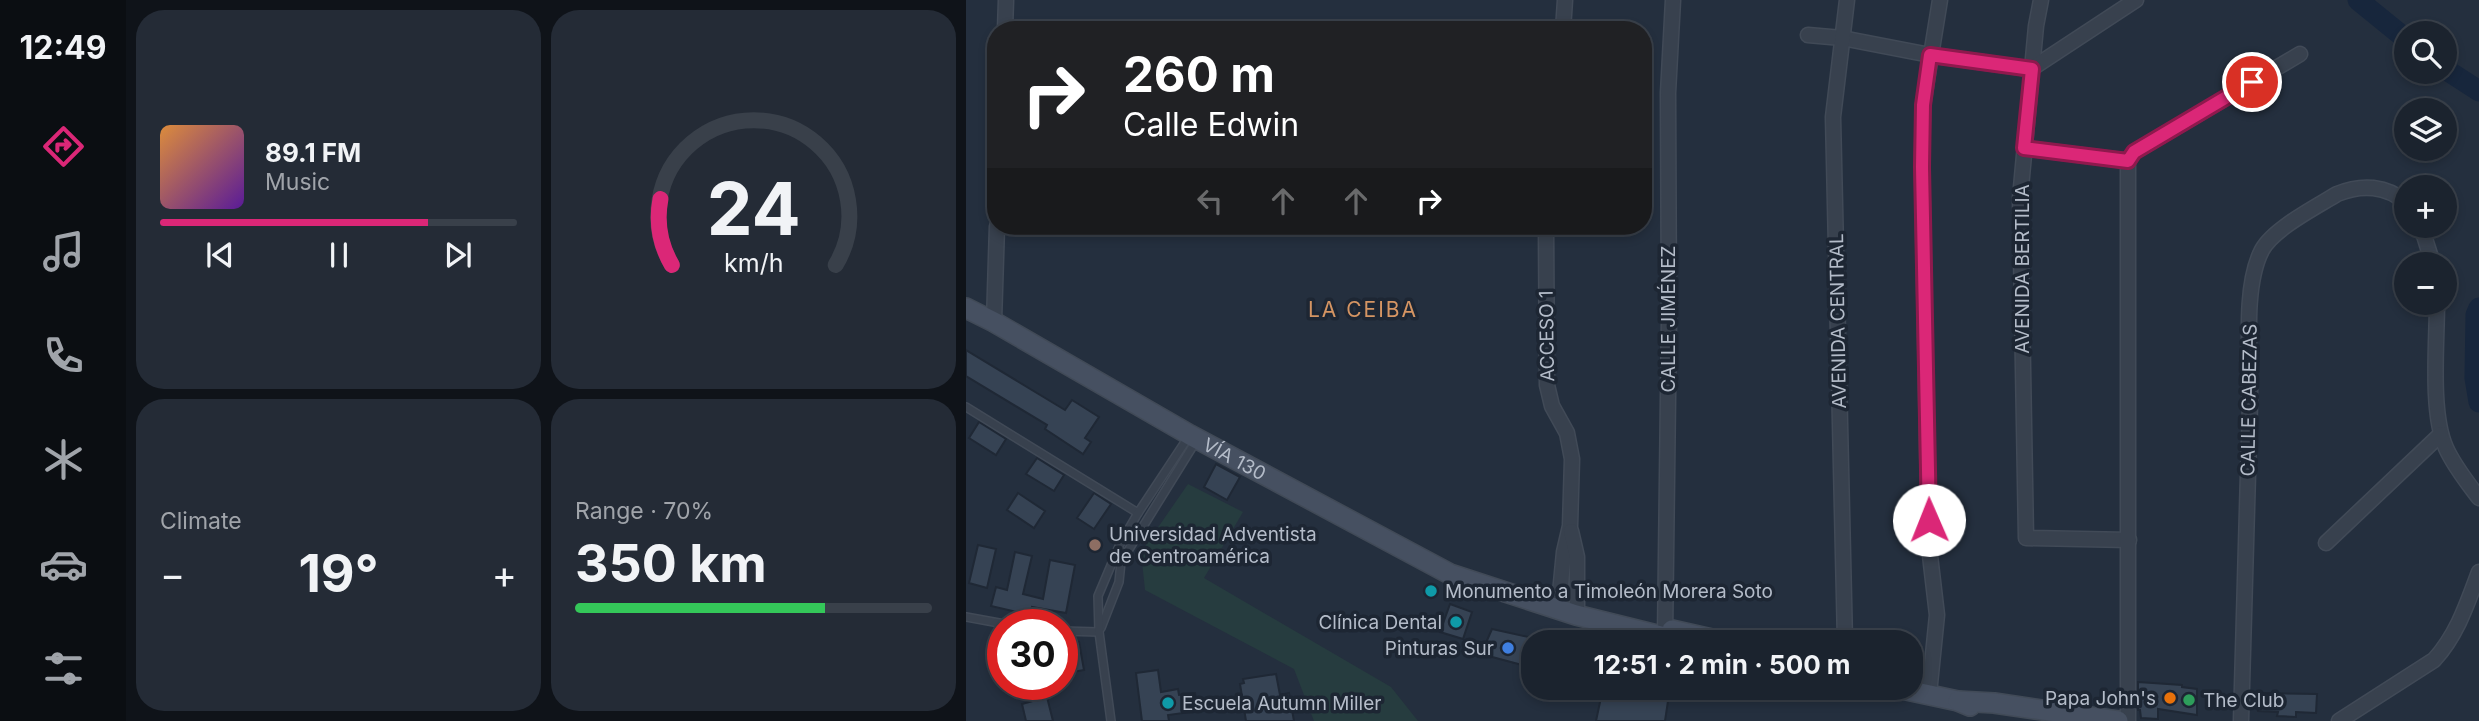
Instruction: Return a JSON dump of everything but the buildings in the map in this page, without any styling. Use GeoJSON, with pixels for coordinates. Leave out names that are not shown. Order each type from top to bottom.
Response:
{"type":"FeatureCollection","features":[{"type":"Feature","properties":{"kind":"main road","name":"VÍA 130"},"geometry":{"type":"LineString","coordinates":[[966,308],[1194,436],[1450,574],[1576,615],[1651,630]]}},
{"type":"Feature","properties":{"kind":"main road","name":"VÍA 130"},"geometry":{"type":"LineString","coordinates":[[1511,593],[1568,605],[1656,630]]}},
{"type":"Feature","properties":{"kind":"main road"},"geometry":{"type":"LineString","coordinates":[[1923,693],[1958,701],[1981,711],[2048,721]]}},
{"type":"Feature","properties":{"kind":"main road"},"geometry":{"type":"LineString","coordinates":[[1958,701],[1994,703],[2118,721]]}},
{"type":"Feature","properties":{"kind":"street"},"geometry":{"type":"LineString","coordinates":[[1005,21],[1006,0]]}},
{"type":"Feature","properties":{"kind":"street"},"geometry":{"type":"LineString","coordinates":[[1564,21],[1565,0]]}},
{"type":"Feature","properties":{"kind":"street","name":"CALLE JIMÉNEZ"},"geometry":{"type":"LineString","coordinates":[[1666,630],[1668,93],[1673,0]]}},
{"type":"Feature","properties":{"kind":"street","name":"AVENIDA CENTRAL"},"geometry":{"type":"LineString","coordinates":[[1845,630],[1833,117],[1847,0]]}},
{"type":"Feature","properties":{"kind":"street"},"geometry":{"type":"LineString","coordinates":[[1929,694],[1937,615],[1929,547],[1922,167],[1923,105],[1940,0]]}},
{"type":"Feature","properties":{"kind":"street","name":"AVENIDA BERTILIA"},"geometry":{"type":"LineString","coordinates":[[2041,0],[2020,198],[2026,538],[2129,540]]}},
{"type":"Feature","properties":{"kind":"street"},"geometry":{"type":"LineString","coordinates":[[1808,35],[1842,38],[1930,55],[2032,69],[2136,0]]}},
{"type":"Feature","properties":{"kind":"street"},"geometry":{"type":"LineString","coordinates":[[2128,721],[2128,161],[2134,152],[2300,54]]}},
{"type":"Feature","properties":{"kind":"street"},"geometry":{"type":"LineString","coordinates":[[2024,148],[2128,161]]}},
{"type":"Feature","properties":{"kind":"street","name":"CALLE CABEZAS"},"geometry":{"type":"LineString","coordinates":[[2241,721],[2249,455],[2250,300],[2257,260],[2263,246],[2274,235],[2337,194],[2347,190],[2374,188],[2394,195]]}},
{"type":"Feature","properties":{"kind":"street"},"geometry":{"type":"LineString","coordinates":[[994,322],[997,235]]}},
{"type":"Feature","properties":{"kind":"street","name":"ACCESO 1"},"geometry":{"type":"LineString","coordinates":[[1546,235],[1547,385],[1552,406],[1567,433],[1572,459],[1570,526],[1577,557],[1568,605]]}},
{"type":"Feature","properties":{"kind":"street"},"geometry":{"type":"LineString","coordinates":[[2437,315],[2437,395],[2441,434],[2446,449],[2479,498]]}},
{"type":"Feature","properties":{"kind":"street"},"geometry":{"type":"LineString","coordinates":[[2326,543],[2441,434]]}},
{"type":"Feature","properties":{"kind":"street"},"geometry":{"type":"LineString","coordinates":[[2339,721],[2434,660],[2456,630],[2479,572]]}},
{"type":"Feature","properties":{"kind":"lane"},"geometry":{"type":"LineString","coordinates":[[966,407],[1138,513]]}},
{"type":"Feature","properties":{"kind":"lane"},"geometry":{"type":"LineString","coordinates":[[1111,721],[1099,632],[1098,596],[1120,544],[1138,513],[1194,436]]}},
{"type":"Feature","properties":{"kind":"lane"},"geometry":{"type":"LineString","coordinates":[[1099,632],[1119,582],[1121,562],[1194,436]]}},
{"type":"Feature","properties":{"kind":"lane"},"geometry":{"type":"LineString","coordinates":[[966,617],[987,621]]}},
{"type":"Feature","properties":{"kind":"lane"},"geometry":{"type":"LineString","coordinates":[[1078,631],[1099,632]]}},
{"type":"Feature","properties":{"kind":"green space"},"geometry":{"type":"Polygon","coordinates":[[[1188,484],[1243,512],[1204,578],[1391,687],[1418,721],[1314,721],[1294,669],[1145,590],[1141,552],[1188,484]]]}},
{"type":"Feature","properties":{"kind":"waterway"},"geometry":{"type":"LineString","coordinates":[[2358,0],[2394,29]]}},
{"type":"Feature","properties":{"kind":"waterway"},"geometry":{"type":"LineString","coordinates":[[2457,77],[2479,91]]}},
{"type":"Feature","properties":{"kind":"waterway"},"geometry":{"type":"LineString","coordinates":[[2479,308],[2476,315],[2475,378],[2479,402]]}},
{"type":"Feature","properties":{"kind":"place","name":"Universidad Adventista de Centroamérica"},"geometry":{"type":"Point","coordinates":[1095,545]}},
{"type":"Feature","properties":{"kind":"place","name":"Monumento a Timoleón Morera Soto"},"geometry":{"type":"Point","coordinates":[1431,591]}},
{"type":"Feature","properties":{"kind":"place","name":"Clínica Dental"},"geometry":{"type":"Point","coordinates":[1456,622]}},
{"type":"Feature","properties":{"kind":"place","name":"Pinturas Sur"},"geometry":{"type":"Point","coordinates":[1508,648]}},
{"type":"Feature","properties":{"kind":"place","name":"Papa John's"},"geometry":{"type":"Point","coordinates":[2170,698]}},
{"type":"Feature","properties":{"kind":"place","name":"The Club"},"geometry":{"type":"Point","coordinates":[2189,700]}},
{"type":"Feature","properties":{"kind":"place","name":"Escuela Autumn Miller"},"geometry":{"type":"Point","coordinates":[1168,703]}},
{"type":"Feature","properties":{"kind":"district","name":"LA CEIBA"},"geometry":{"type":"Point","coordinates":[1363,309]}},
{"type":"Feature","properties":{"kind":"route"},"geometry":{"type":"LineString","coordinates":[[1929,520],[1922,167],[1923,105],[1930,55],[2032,69],[2024,148],[2128,161],[2134,152],[2252,82]]}}]}
